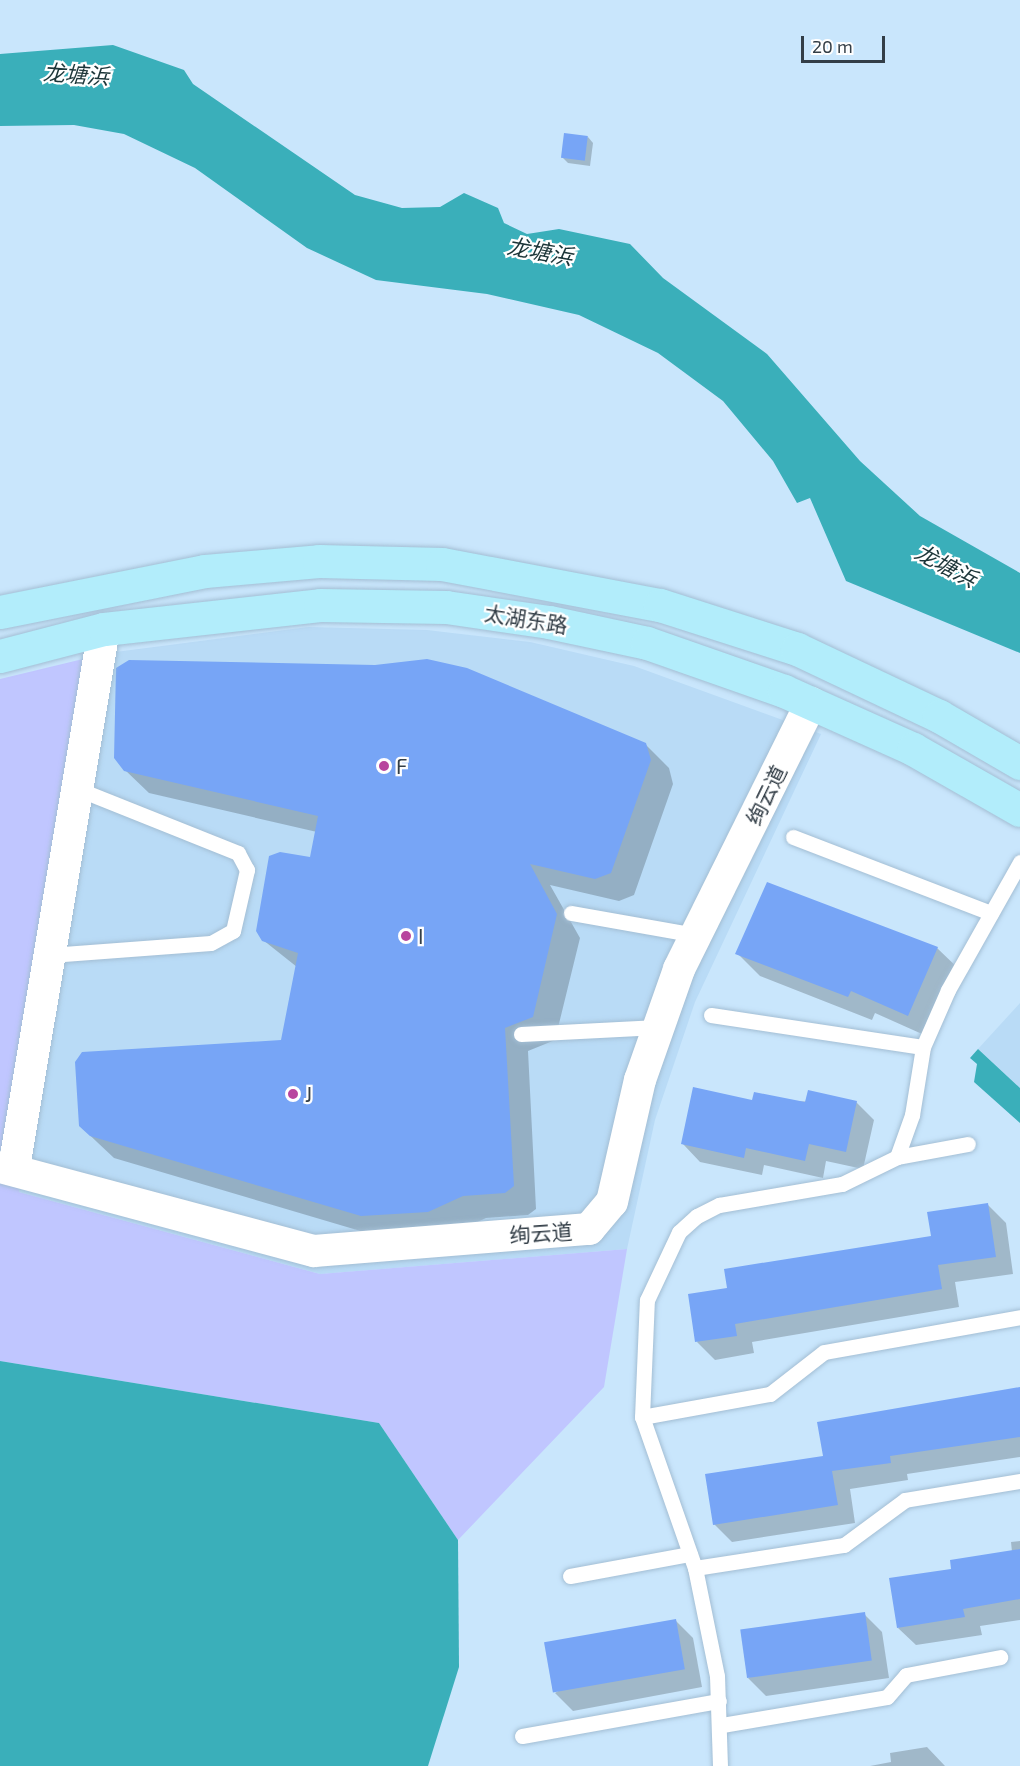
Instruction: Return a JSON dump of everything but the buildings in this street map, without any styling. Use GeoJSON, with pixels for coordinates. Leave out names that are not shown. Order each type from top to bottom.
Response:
{"type":"FeatureCollection","features":[{"type":"Feature","properties":{"kind":"main road","name":"太湖东路"},"geometry":{"type":"LineString","coordinates":[[0,612],[205,571],[319,561],[442,564],[660,605],[797,649],[939,716],[1020,764]]}},
{"type":"Feature","properties":{"kind":"main road","name":"太湖东路"},"geometry":{"type":"LineString","coordinates":[[0,656],[104,629],[320,605],[446,607],[647,643],[811,703],[913,749],[1020,810]]}},
{"type":"Feature","properties":{"kind":"street"},"geometry":{"type":"LineString","coordinates":[[7,1168],[50,956],[104,629]]}},
{"type":"Feature","properties":{"kind":"street","name":"绚云道"},"geometry":{"type":"LineString","coordinates":[[7,1168],[314,1251],[589,1229],[612,1202],[640,1080],[658,1027],[696,935],[811,703]]}},
{"type":"Feature","properties":{"kind":"lane"},"geometry":{"type":"LineString","coordinates":[[50,956],[211,943],[233,931],[247,870],[237,853],[78,789]]}},
{"type":"Feature","properties":{"kind":"lane"},"geometry":{"type":"LineString","coordinates":[[793,837],[991,913]]}},
{"type":"Feature","properties":{"kind":"lane"},"geometry":{"type":"LineString","coordinates":[[897,1157],[912,1115],[923,1047],[991,913],[1020,862]]}},
{"type":"Feature","properties":{"kind":"lane"},"geometry":{"type":"LineString","coordinates":[[571,913],[696,935]]}},
{"type":"Feature","properties":{"kind":"lane"},"geometry":{"type":"LineString","coordinates":[[711,1015],[923,1047]]}},
{"type":"Feature","properties":{"kind":"lane"},"geometry":{"type":"LineString","coordinates":[[521,1034],[658,1027]]}},
{"type":"Feature","properties":{"kind":"lane"},"geometry":{"type":"LineString","coordinates":[[720,1766],[722,1725],[719,1701],[692,1561],[642,1418],[647,1300],[678,1232],[719,1205],[842,1184],[897,1157],[968,1144]]}},
{"type":"Feature","properties":{"kind":"lane"},"geometry":{"type":"LineString","coordinates":[[642,1418],[770,1394],[824,1352],[1020,1317]]}},
{"type":"Feature","properties":{"kind":"lane"},"geometry":{"type":"LineString","coordinates":[[570,1576],[844,1545],[905,1500],[1020,1481]]}},
{"type":"Feature","properties":{"kind":"lane"},"geometry":{"type":"LineString","coordinates":[[722,1725],[887,1697],[906,1675],[1000,1657]]}},
{"type":"Feature","properties":{"kind":"lane"},"geometry":{"type":"LineString","coordinates":[[522,1736],[719,1701]]}},
{"type":"Feature","properties":{"kind":"shaded area"},"geometry":{"type":"Polygon","coordinates":[[[308,627],[427,630],[530,642],[634,666],[821,734],[695,1002],[655,1120],[627,1249],[320,1274],[19,1192],[108,653],[308,627]]]}},
{"type":"Feature","properties":{"kind":"shaded area"},"geometry":{"type":"Polygon","coordinates":[[[108,653],[19,1192],[320,1274],[627,1249],[604,1387],[458,1540],[379,1423],[0,1361],[0,679],[108,653]]]}},
{"type":"Feature","properties":{"kind":"shaded area"},"geometry":{"type":"Polygon","coordinates":[[[1020,1003],[1020,1088],[978,1049],[1020,1003]]]}},
{"type":"Feature","properties":{"kind":"water","name":"龙塘浜"},"geometry":{"type":"Polygon","coordinates":[[[113,45],[184,70],[193,84],[355,195],[402,208],[440,207],[464,193],[498,208],[504,223],[527,234],[559,229],[630,244],[663,278],[767,354],[860,461],[920,516],[1020,573],[1020,653],[846,581],[810,498],[797,503],[773,461],[723,401],[658,353],[579,315],[487,294],[376,280],[307,248],[195,168],[124,134],[74,125],[0,126],[0,54],[113,45]]]}},
{"type":"Feature","properties":{"kind":"water"},"geometry":{"type":"Polygon","coordinates":[[[978,1049],[1020,1088],[1020,1123],[974,1082],[977,1064],[970,1058],[978,1049]]]}},
{"type":"Feature","properties":{"kind":"water"},"geometry":{"type":"Polygon","coordinates":[[[0,1361],[379,1423],[458,1540],[459,1667],[428,1766],[0,1766],[0,1361]]]}},
{"type":"Feature","properties":{"kind":"place","name":"F"},"geometry":{"type":"Point","coordinates":[384,766]}},
{"type":"Feature","properties":{"kind":"place","name":"I"},"geometry":{"type":"Point","coordinates":[406,936]}},
{"type":"Feature","properties":{"kind":"place","name":"J"},"geometry":{"type":"Point","coordinates":[293,1094]}}]}
